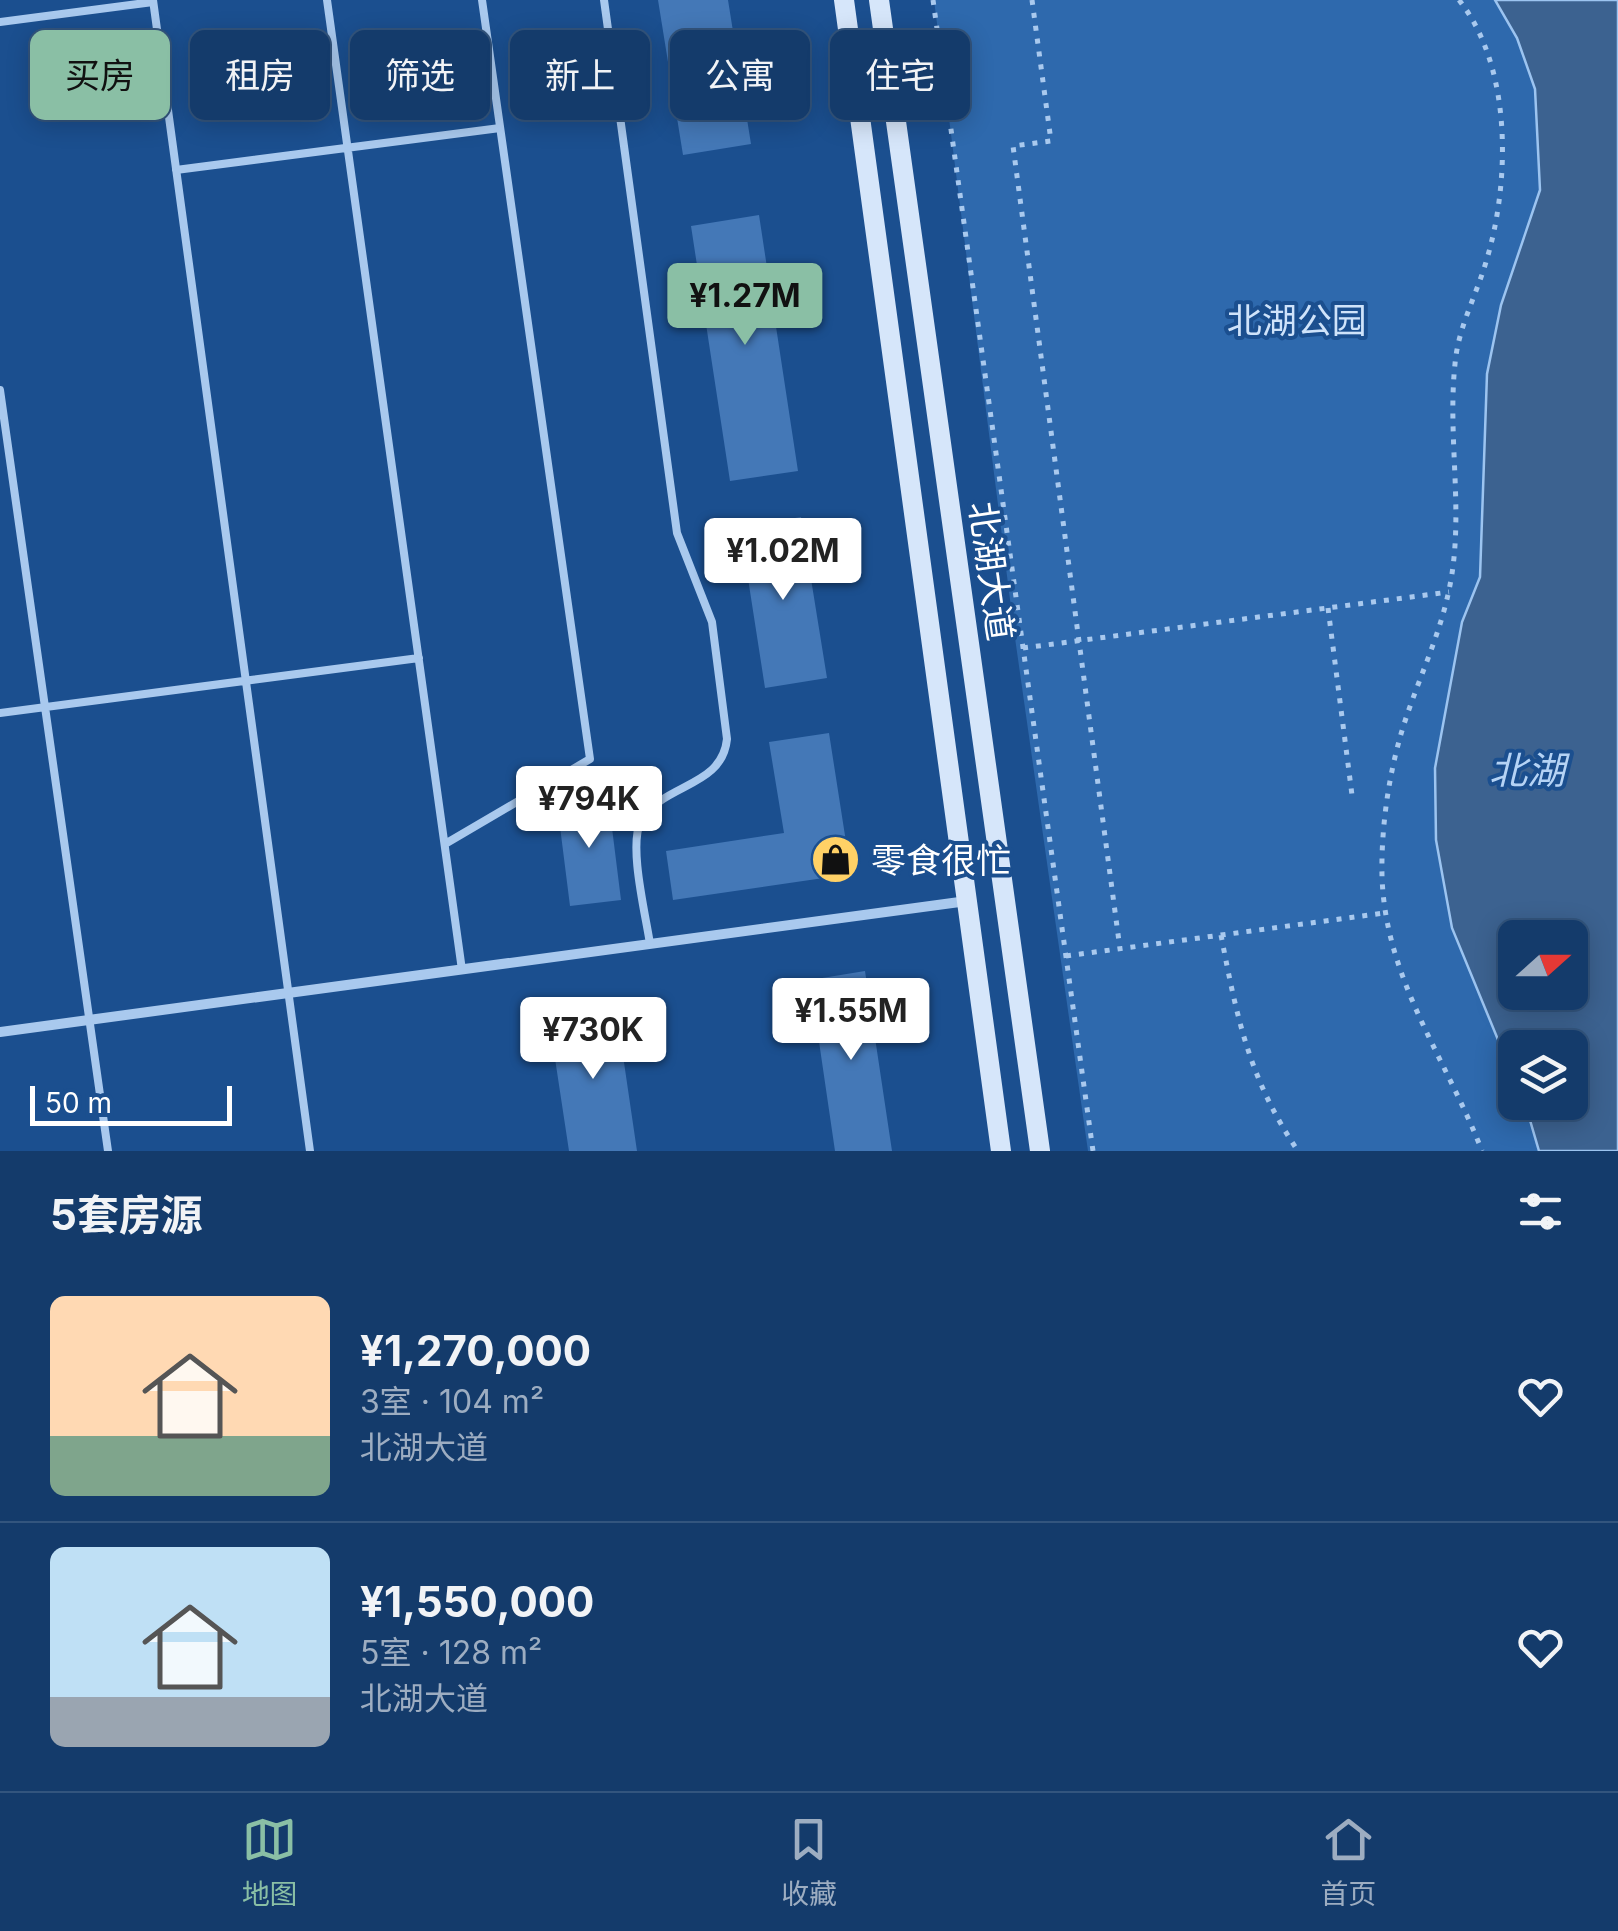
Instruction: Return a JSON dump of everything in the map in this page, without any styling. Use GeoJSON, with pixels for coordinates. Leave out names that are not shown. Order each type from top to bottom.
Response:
{"type":"FeatureCollection","features":[{"type":"Feature","properties":{"kind":"main road","name":"北湖大道"},"geometry":{"type":"LineString","coordinates":[[844,0],[1002,1151]]}},
{"type":"Feature","properties":{"kind":"main road","name":"北湖大道"},"geometry":{"type":"LineString","coordinates":[[880,0],[1040,1151]]}},
{"type":"Feature","properties":{"kind":"street"},"geometry":{"type":"LineString","coordinates":[[0,1032],[968,901]]}},
{"type":"Feature","properties":{"kind":"lane"},"geometry":{"type":"LineString","coordinates":[[327,0],[462,970]]}},
{"type":"Feature","properties":{"kind":"lane"},"geometry":{"type":"LineString","coordinates":[[444,844],[590,758],[482,0]]}},
{"type":"Feature","properties":{"kind":"lane"},"geometry":{"type":"LineString","coordinates":[[604,0],[677,533],[682,554],[706,601],[727,739],[725,755],[715,770],[653,808],[641,822],[638,851],[650,944]]}},
{"type":"Feature","properties":{"kind":"lane"},"geometry":{"type":"LineString","coordinates":[[0,22],[153,1],[310,1151]]}},
{"type":"Feature","properties":{"kind":"lane"},"geometry":{"type":"LineString","coordinates":[[176,170],[500,128]]}},
{"type":"Feature","properties":{"kind":"lane"},"geometry":{"type":"LineString","coordinates":[[0,390],[108,1151]]}},
{"type":"Feature","properties":{"kind":"lane"},"geometry":{"type":"LineString","coordinates":[[0,713],[419,658]]}},
{"type":"Feature","properties":{"kind":"path"},"geometry":{"type":"LineString","coordinates":[[933,0],[1093,1151]]}},
{"type":"Feature","properties":{"kind":"path"},"geometry":{"type":"LineString","coordinates":[[1032,0],[1052,141],[1013,146],[1120,948]]}},
{"type":"Feature","properties":{"kind":"path"},"geometry":{"type":"LineString","coordinates":[[1459,0],[1468,11],[1495,87],[1504,171],[1499,211],[1455,360],[1456,530],[1449,592],[1400,736],[1382,873],[1385,932],[1426,1034],[1465,1106],[1482,1151]]}},
{"type":"Feature","properties":{"kind":"path"},"geometry":{"type":"LineString","coordinates":[[1023,648],[1449,592]]}},
{"type":"Feature","properties":{"kind":"path"},"geometry":{"type":"LineString","coordinates":[[1328,608],[1352,796]]}},
{"type":"Feature","properties":{"kind":"path"},"geometry":{"type":"LineString","coordinates":[[1066,956],[1384,912]]}},
{"type":"Feature","properties":{"kind":"path"},"geometry":{"type":"LineString","coordinates":[[1220,935],[1240,1036],[1274,1116],[1297,1150]]}},
{"type":"Feature","properties":{"kind":"green space","name":"北湖公园"},"geometry":{"type":"Polygon","coordinates":[[[934,0],[1618,0],[1618,1151],[1088,1151],[1014,631],[949,120],[970,120],[970,30],[938,30],[934,0]]]}},
{"type":"Feature","properties":{"kind":"water","name":"北湖"},"geometry":{"type":"Polygon","coordinates":[[[1495,0],[1618,0],[1618,1151],[1539,1151],[1530,1120],[1588,1120],[1588,1030],[1498,1030],[1498,1040],[1452,928],[1436,840],[1435,768],[1462,622],[1480,577],[1487,374],[1501,305],[1540,190],[1535,89],[1517,38],[1495,0]]]}},
{"type":"Feature","properties":{"kind":"building"},"geometry":{"type":"Polygon","coordinates":[[[658,0],[728,0],[733,30],[670,30],[670,74],[658,0]]]}},
{"type":"Feature","properties":{"kind":"building"},"geometry":{"type":"Polygon","coordinates":[[[677,120],[747,120],[751,144],[683,155],[677,120]]]}},
{"type":"Feature","properties":{"kind":"building"},"geometry":{"type":"Polygon","coordinates":[[[759,215],[798,471],[730,481],[691,226],[759,215]]]}},
{"type":"Feature","properties":{"kind":"building"},"geometry":{"type":"Polygon","coordinates":[[[801,517],[827,678],[765,688],[740,527],[801,517]]]}},
{"type":"Feature","properties":{"kind":"building"},"geometry":{"type":"Polygon","coordinates":[[[829,733],[851,874],[673,900],[666,851],[784,833],[769,742],[829,733]]]}},
{"type":"Feature","properties":{"kind":"building"},"geometry":{"type":"Polygon","coordinates":[[[608,796],[621,900],[570,906],[557,803],[608,796]]]}},
{"type":"Feature","properties":{"kind":"building"},"geometry":{"type":"Polygon","coordinates":[[[865,971],[892,1151],[835,1151],[810,980],[865,971]]]}},
{"type":"Feature","properties":{"kind":"building"},"geometry":{"type":"Polygon","coordinates":[[[616,1008],[637,1151],[569,1151],[549,1019],[616,1008]]]}},
{"type":"Feature","properties":{"kind":"place","name":"零食很忙"},"geometry":{"type":"Point","coordinates":[836,860]}}]}
